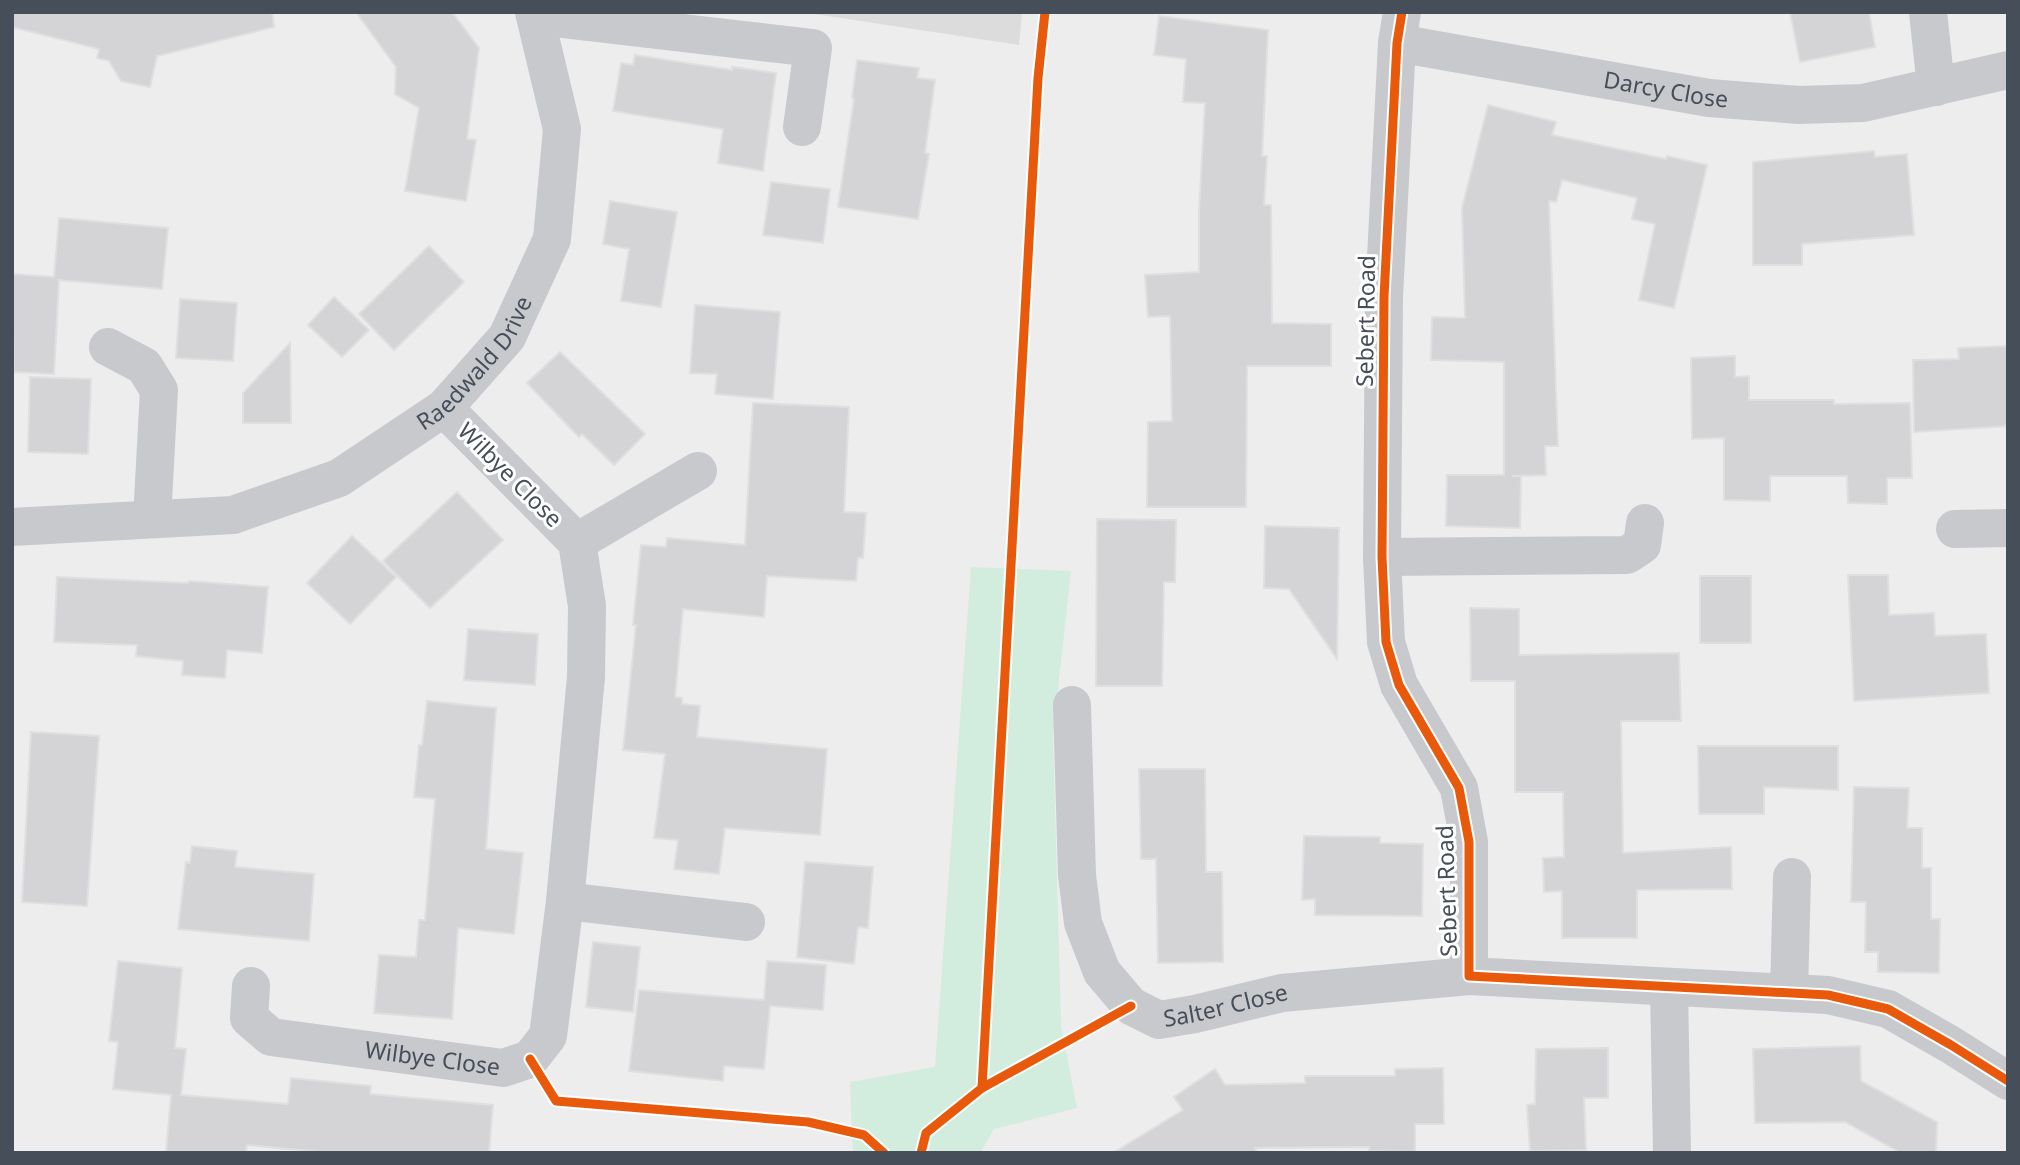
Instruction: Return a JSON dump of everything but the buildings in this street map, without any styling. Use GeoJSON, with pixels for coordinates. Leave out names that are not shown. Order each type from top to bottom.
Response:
{"type":"FeatureCollection","features":[{"type":"Feature","properties":{"kind":"street"},"geometry":{"type":"LineString","coordinates":[[1927,12],[1936,87]]}},
{"type":"Feature","properties":{"kind":"street","name":"Raedwald Drive"},"geometry":{"type":"LineString","coordinates":[[12,527],[233,515],[339,478],[443,408],[508,337],[552,239],[562,129],[535,14],[813,48],[802,127]]}},
{"type":"Feature","properties":{"kind":"street","name":"Darcy Close"},"geometry":{"type":"LineString","coordinates":[[1400,28],[1709,98],[1786,104],[1863,103],[2008,70]]}},
{"type":"Feature","properties":{"kind":"street","name":"Sebert Road"},"geometry":{"type":"LineString","coordinates":[[1400,28],[1384,297],[1382,557],[1386,642],[1399,685],[1459,788],[1469,842],[1469,976],[1828,995],[1888,1009],[2008,1081]]}},
{"type":"Feature","properties":{"kind":"street"},"geometry":{"type":"LineString","coordinates":[[108,347],[144,366],[159,390],[152,519]]}},
{"type":"Feature","properties":{"kind":"street","name":"Wilbye Close"},"geometry":{"type":"LineString","coordinates":[[251,986],[249,1017],[271,1037],[503,1068],[530,1059],[548,1036],[565,901],[586,677],[587,606],[578,542],[443,408]]}},
{"type":"Feature","properties":{"kind":"street","name":"Wilbye Close"},"geometry":{"type":"LineString","coordinates":[[578,542],[698,471]]}},
{"type":"Feature","properties":{"kind":"street"},"geometry":{"type":"LineString","coordinates":[[1382,557],[1627,555],[1642,545],[1645,523]]}},
{"type":"Feature","properties":{"kind":"street"},"geometry":{"type":"LineString","coordinates":[[1955,529],[2008,528]]}},
{"type":"Feature","properties":{"kind":"street","name":"Salter Close"},"geometry":{"type":"LineString","coordinates":[[1072,705],[1077,875],[1083,923],[1102,972],[1131,1006],[1159,1020],[1282,993],[1469,976]]}},
{"type":"Feature","properties":{"kind":"street"},"geometry":{"type":"LineString","coordinates":[[1789,992],[1792,877]]}},
{"type":"Feature","properties":{"kind":"street"},"geometry":{"type":"LineString","coordinates":[[565,901],[746,922]]}},
{"type":"Feature","properties":{"kind":"street"},"geometry":{"type":"LineString","coordinates":[[1669,988],[1672,1153]]}},
{"type":"Feature","properties":{"kind":"shaded area"},"geometry":{"type":"Polygon","coordinates":[[[801,12],[1022,12],[1019,45],[801,12]]]}},
{"type":"Feature","properties":{"kind":"green space"},"geometry":{"type":"Polygon","coordinates":[[[971,567],[1071,571],[1053,735],[1061,1026],[1077,1108],[994,1129],[980,1153],[853,1153],[850,1082],[935,1067],[971,567]]]}},
{"type":"Feature","properties":{"kind":"cycle path"},"geometry":{"type":"LineString","coordinates":[[982,1088],[1038,78],[1045,12]]}},
{"type":"Feature","properties":{"kind":"cycle path"},"geometry":{"type":"LineString","coordinates":[[1402,12],[1397,43],[1384,297],[1382,557],[1386,642],[1399,685],[1459,788],[1469,842],[1469,976],[1828,995],[1888,1009],[2008,1081]]}},
{"type":"Feature","properties":{"kind":"cycle path"},"geometry":{"type":"LineString","coordinates":[[921,1153],[926,1133],[982,1088],[1131,1006]]}},
{"type":"Feature","properties":{"kind":"cycle path"},"geometry":{"type":"LineString","coordinates":[[530,1059],[556,1101],[808,1122],[864,1135],[884,1153]]}}]}
